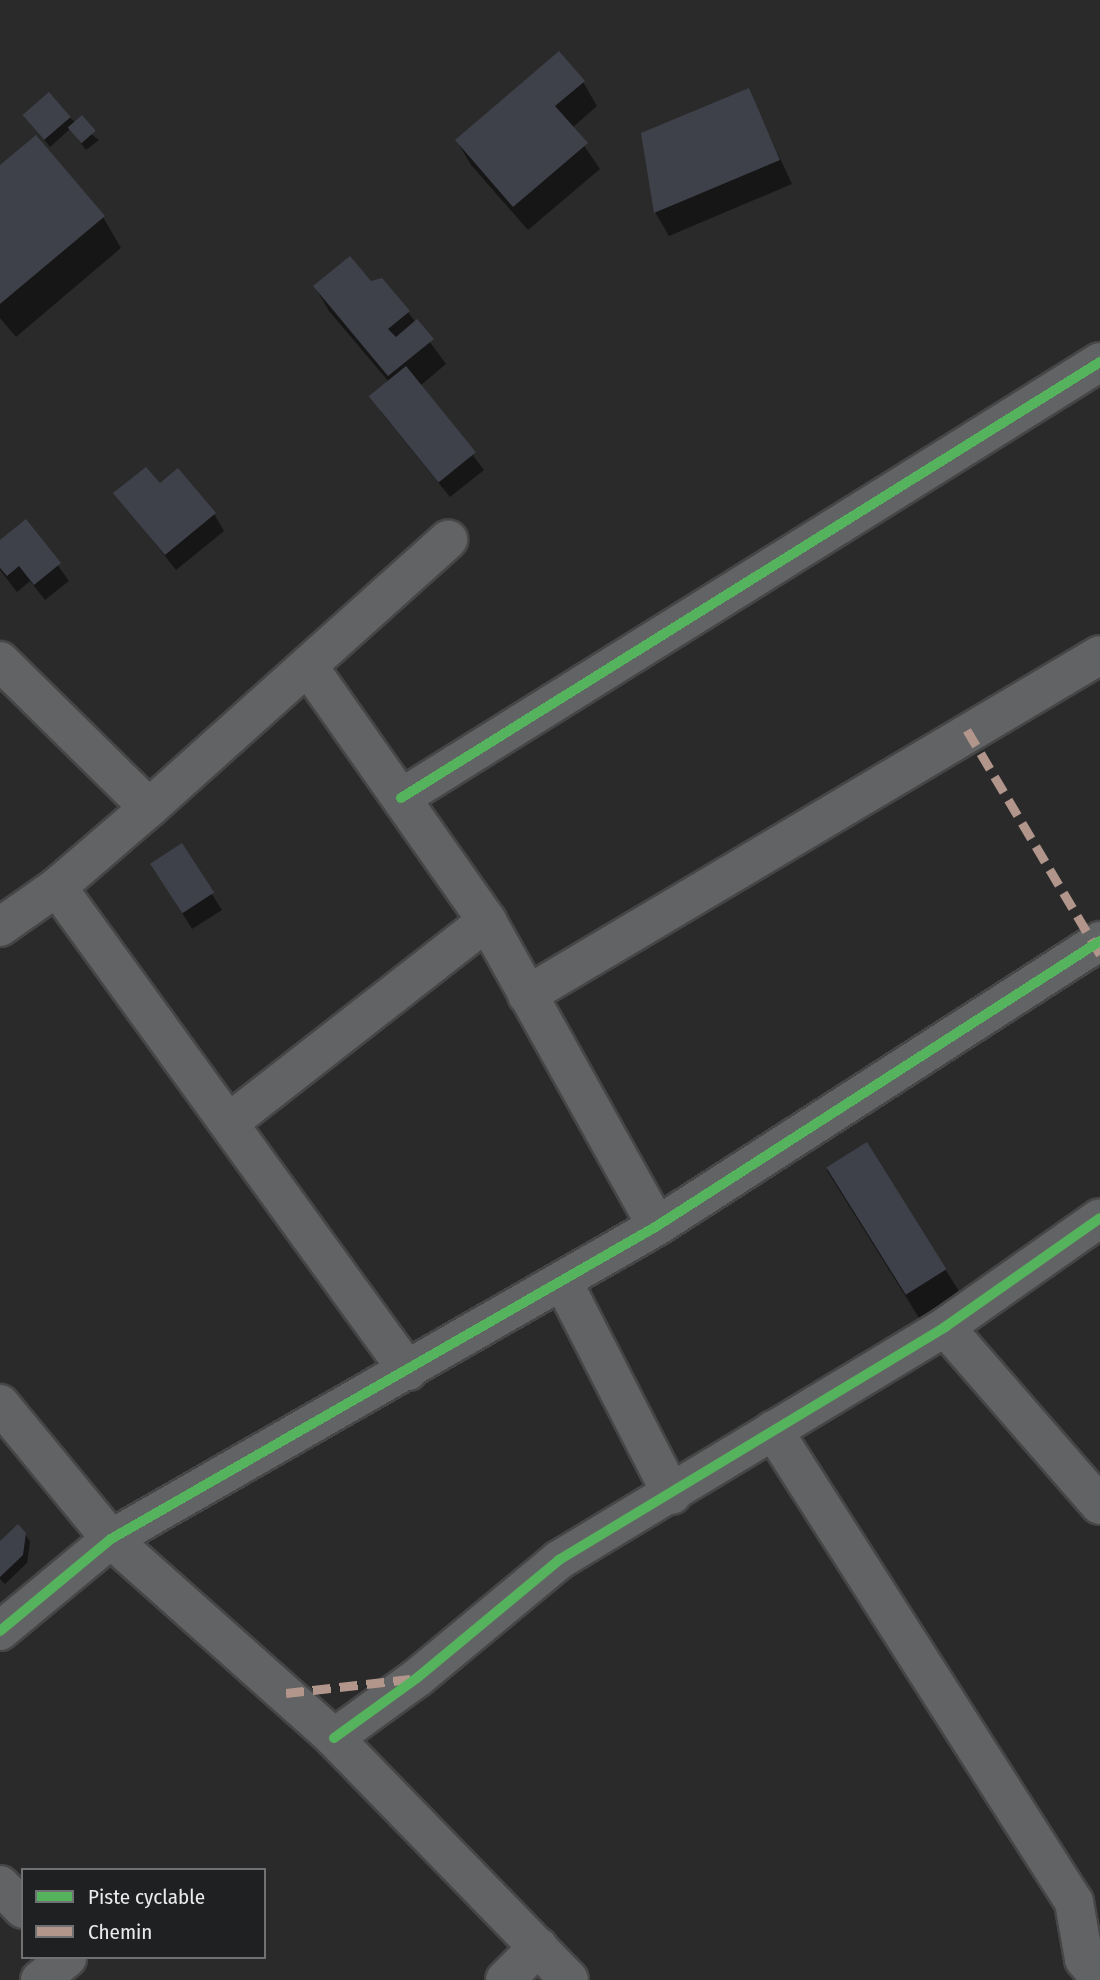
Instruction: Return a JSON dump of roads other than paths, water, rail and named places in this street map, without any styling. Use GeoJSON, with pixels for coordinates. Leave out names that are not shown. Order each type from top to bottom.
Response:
{"type":"FeatureCollection","features":[{"type":"Feature","properties":{"kind":"street"},"geometry":{"type":"LineString","coordinates":[[401,798],[1100,362]]}},
{"type":"Feature","properties":{"kind":"street"},"geometry":{"type":"LineString","coordinates":[[0,927],[57,887],[310,669],[448,540]]}},
{"type":"Feature","properties":{"kind":"street"},"geometry":{"type":"LineString","coordinates":[[527,995],[967,730],[1100,655]]}},
{"type":"Feature","properties":{"kind":"street"},"geometry":{"type":"LineString","coordinates":[[0,661],[149,808]]}},
{"type":"Feature","properties":{"kind":"street"},"geometry":{"type":"LineString","coordinates":[[310,669],[487,921],[657,1226]]}},
{"type":"Feature","properties":{"kind":"street"},"geometry":{"type":"LineString","coordinates":[[57,887],[231,1121],[408,1371]]}},
{"type":"Feature","properties":{"kind":"street"},"geometry":{"type":"LineString","coordinates":[[231,1121],[487,921]]}},
{"type":"Feature","properties":{"kind":"street"},"geometry":{"type":"LineString","coordinates":[[0,1631],[111,1539],[657,1226],[1100,941]]}},
{"type":"Feature","properties":{"kind":"street"},"geometry":{"type":"LineString","coordinates":[[334,1738],[417,1678],[559,1560],[672,1495],[773,1430],[945,1327],[1100,1218]]}},
{"type":"Feature","properties":{"kind":"street"},"geometry":{"type":"LineString","coordinates":[[563,1282],[672,1495]]}},
{"type":"Feature","properties":{"kind":"street"},"geometry":{"type":"LineString","coordinates":[[945,1327],[1100,1506]]}},
{"type":"Feature","properties":{"kind":"street"},"geometry":{"type":"LineString","coordinates":[[0,1404],[111,1539],[334,1738],[569,1980]]}},
{"type":"Feature","properties":{"kind":"street"},"geometry":{"type":"LineString","coordinates":[[773,1430],[1074,1902],[1084,1959],[1100,1978]]}},
{"type":"Feature","properties":{"kind":"street"},"geometry":{"type":"LineString","coordinates":[[0,1885],[21,1907]]}},
{"type":"Feature","properties":{"kind":"street"},"geometry":{"type":"LineString","coordinates":[[505,1980],[538,1947]]}}]}
